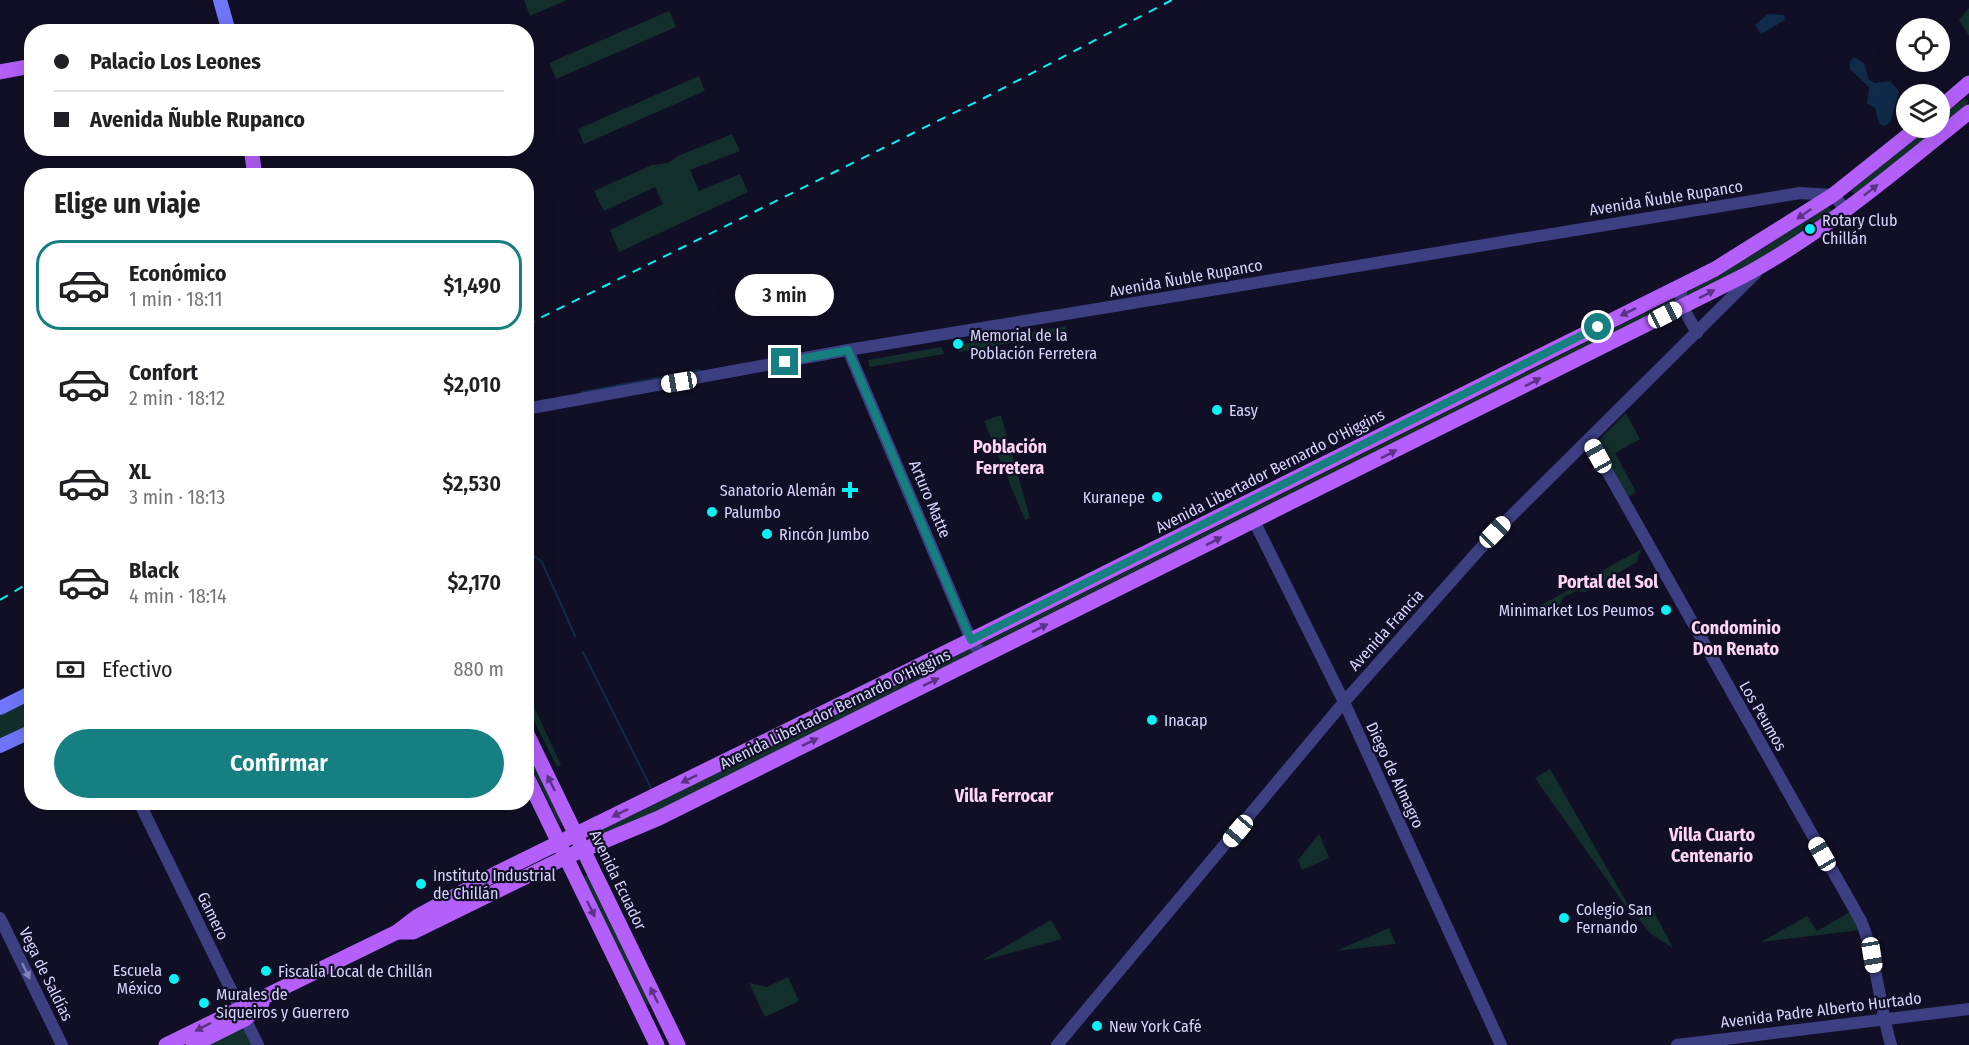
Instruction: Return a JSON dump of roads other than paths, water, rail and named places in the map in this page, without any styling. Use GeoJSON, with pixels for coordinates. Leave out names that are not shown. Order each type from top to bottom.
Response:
{"type":"FeatureCollection","features":[{"type":"Feature","properties":{"kind":"main road"},"geometry":{"type":"LineString","coordinates":[[219,0],[221,24]]}},
{"type":"Feature","properties":{"kind":"main road"},"geometry":{"type":"LineString","coordinates":[[219,0],[226,24]]}},
{"type":"Feature","properties":{"kind":"main road"},"geometry":{"type":"LineString","coordinates":[[0,72],[24,68]]}},
{"type":"Feature","properties":{"kind":"main road"},"geometry":{"type":"LineString","coordinates":[[1950,99],[1969,83]]}},
{"type":"Feature","properties":{"kind":"main road","name":"Avenida Libertador Bernardo O'Higgins"},"geometry":{"type":"LineString","coordinates":[[563,850],[584,850],[659,819],[1768,263],[1846,210],[1969,112]]}},
{"type":"Feature","properties":{"kind":"main road","name":"Avenida Libertador Bernardo O'Higgins"},"geometry":{"type":"LineString","coordinates":[[193,1045],[269,996],[398,932],[413,932],[563,850],[576,834],[1004,624],[1744,253],[1833,195],[1904,138]]}},
{"type":"Feature","properties":{"kind":"main road"},"geometry":{"type":"LineString","coordinates":[[1474,389],[1480,398],[1480,408]]}},
{"type":"Feature","properties":{"kind":"main road"},"geometry":{"type":"LineString","coordinates":[[1004,624],[1004,636],[1013,642]]}},
{"type":"Feature","properties":{"kind":"main road"},"geometry":{"type":"LineString","coordinates":[[0,708],[24,696]]}},
{"type":"Feature","properties":{"kind":"main road"},"geometry":{"type":"LineString","coordinates":[[0,746],[24,735]]}},
{"type":"Feature","properties":{"kind":"main road","name":"Avenida Ecuador"},"geometry":{"type":"LineString","coordinates":[[534,748],[678,1045]]}},
{"type":"Feature","properties":{"kind":"main road"},"geometry":{"type":"LineString","coordinates":[[534,791],[657,1045]]}},
{"type":"Feature","properties":{"kind":"main road","name":"Avenida Libertador Bernardo O'Higgins"},"geometry":{"type":"LineString","coordinates":[[166,1045],[242,1013]]}},
{"type":"Feature","properties":{"kind":"street","name":"Avenida Ñuble Rupanco"},"geometry":{"type":"LineString","coordinates":[[534,408],[848,350],[1800,193],[1833,195]]}},
{"type":"Feature","properties":{"kind":"street"},"geometry":{"type":"LineString","coordinates":[[1833,195],[1846,210]]}},
{"type":"Feature","properties":{"kind":"street","name":"Avenida Francia"},"geometry":{"type":"LineString","coordinates":[[1057,1045],[1344,702],[1495,532],[1768,263]]}},
{"type":"Feature","properties":{"kind":"street"},"geometry":{"type":"LineString","coordinates":[[1681,286],[1682,307],[1697,333]]}},
{"type":"Feature","properties":{"kind":"street","name":"Arturo Matte"},"geometry":{"type":"LineString","coordinates":[[848,350],[971,640],[978,650],[988,654]]}},
{"type":"Feature","properties":{"kind":"street","name":"Los Peumos"},"geometry":{"type":"LineString","coordinates":[[1589,439],[1861,921],[1869,944],[1883,1018],[1891,1045]]}},
{"type":"Feature","properties":{"kind":"street","name":"Diego de Almagro"},"geometry":{"type":"LineString","coordinates":[[1254,521],[1344,702],[1502,1045]]}},
{"type":"Feature","properties":{"kind":"street","name":"Gamero"},"geometry":{"type":"LineString","coordinates":[[143,810],[258,1045]]}},
{"type":"Feature","properties":{"kind":"street","name":"Vega de Saldías"},"geometry":{"type":"LineString","coordinates":[[0,918],[62,1045]]}},
{"type":"Feature","properties":{"kind":"street","name":"Avenida Padre Alberto Hurtado"},"geometry":{"type":"LineString","coordinates":[[1677,1045],[1969,1009]]}},
{"type":"Feature","properties":{"kind":"water"},"geometry":{"type":"Polygon","coordinates":[[[1768,14],[1784,15],[1785,20],[1761,34],[1755,25],[1768,14]]]}},
{"type":"Feature","properties":{"kind":"water"},"geometry":{"type":"Polygon","coordinates":[[[1854,57],[1864,63],[1869,80],[1875,83],[1890,81],[1896,88],[1896,102],[1890,123],[1884,126],[1879,124],[1875,108],[1867,104],[1869,87],[1850,69],[1850,61],[1854,57]]]}},
{"type":"Feature","properties":{"kind":"waterway"},"geometry":{"type":"LineString","coordinates":[[582,392],[700,370]]}},
{"type":"Feature","properties":{"kind":"waterway"},"geometry":{"type":"LineString","coordinates":[[534,556],[542,562],[575,636]]}},
{"type":"Feature","properties":{"kind":"waterway"},"geometry":{"type":"LineString","coordinates":[[583,652],[651,788]]}},
{"type":"Feature","properties":{"kind":"railway"},"geometry":{"type":"LineString","coordinates":[[534,321],[992,94],[1172,0]]}},
{"type":"Feature","properties":{"kind":"railway"},"geometry":{"type":"LineString","coordinates":[[0,600],[24,586]]}},
{"type":"Feature","properties":{"kind":"place","name":"Rotary Club Chillán"},"geometry":{"type":"Point","coordinates":[1810,229]}},
{"type":"Feature","properties":{"kind":"place","name":"Memorial de la Población Ferretera"},"geometry":{"type":"Point","coordinates":[958,344]}},
{"type":"Feature","properties":{"kind":"place","name":"Easy"},"geometry":{"type":"Point","coordinates":[1217,410]}},
{"type":"Feature","properties":{"kind":"place","name":"Sanatorio Alemán"},"geometry":{"type":"Point","coordinates":[850,490]}},
{"type":"Feature","properties":{"kind":"place","name":"Kuranepe"},"geometry":{"type":"Point","coordinates":[1157,497]}},
{"type":"Feature","properties":{"kind":"place","name":"Palumbo"},"geometry":{"type":"Point","coordinates":[712,512]}},
{"type":"Feature","properties":{"kind":"place","name":"Rincón Jumbo"},"geometry":{"type":"Point","coordinates":[767,534]}},
{"type":"Feature","properties":{"kind":"place","name":"Minimarket Los Peumos"},"geometry":{"type":"Point","coordinates":[1666,610]}},
{"type":"Feature","properties":{"kind":"place","name":"Inacap"},"geometry":{"type":"Point","coordinates":[1152,720]}},
{"type":"Feature","properties":{"kind":"place","name":"Instituto Industrial de Chillán"},"geometry":{"type":"Point","coordinates":[421,884]}},
{"type":"Feature","properties":{"kind":"place","name":"Colegio San Fernando"},"geometry":{"type":"Point","coordinates":[1564,918]}},
{"type":"Feature","properties":{"kind":"place","name":"Fiscalía Local de Chillán"},"geometry":{"type":"Point","coordinates":[266,971]}},
{"type":"Feature","properties":{"kind":"place","name":"Escuela México"},"geometry":{"type":"Point","coordinates":[174,979]}},
{"type":"Feature","properties":{"kind":"place","name":"Murales de Siqueiros y Guerrero"},"geometry":{"type":"Point","coordinates":[204,1003]}},
{"type":"Feature","properties":{"kind":"place","name":"New York Café"},"geometry":{"type":"Point","coordinates":[1097,1026]}},
{"type":"Feature","properties":{"kind":"district","name":"Población Ferretera"},"geometry":{"type":"Point","coordinates":[1010,457]}},
{"type":"Feature","properties":{"kind":"district","name":"Portal del Sol"},"geometry":{"type":"Point","coordinates":[1608,582]}},
{"type":"Feature","properties":{"kind":"district","name":"Condominio Don Renato"},"geometry":{"type":"Point","coordinates":[1736,638]}},
{"type":"Feature","properties":{"kind":"district","name":"Villa Ferrocar"},"geometry":{"type":"Point","coordinates":[1004,796]}},
{"type":"Feature","properties":{"kind":"district","name":"Villa Cuarto Centenario"},"geometry":{"type":"Point","coordinates":[1712,845]}}]}
